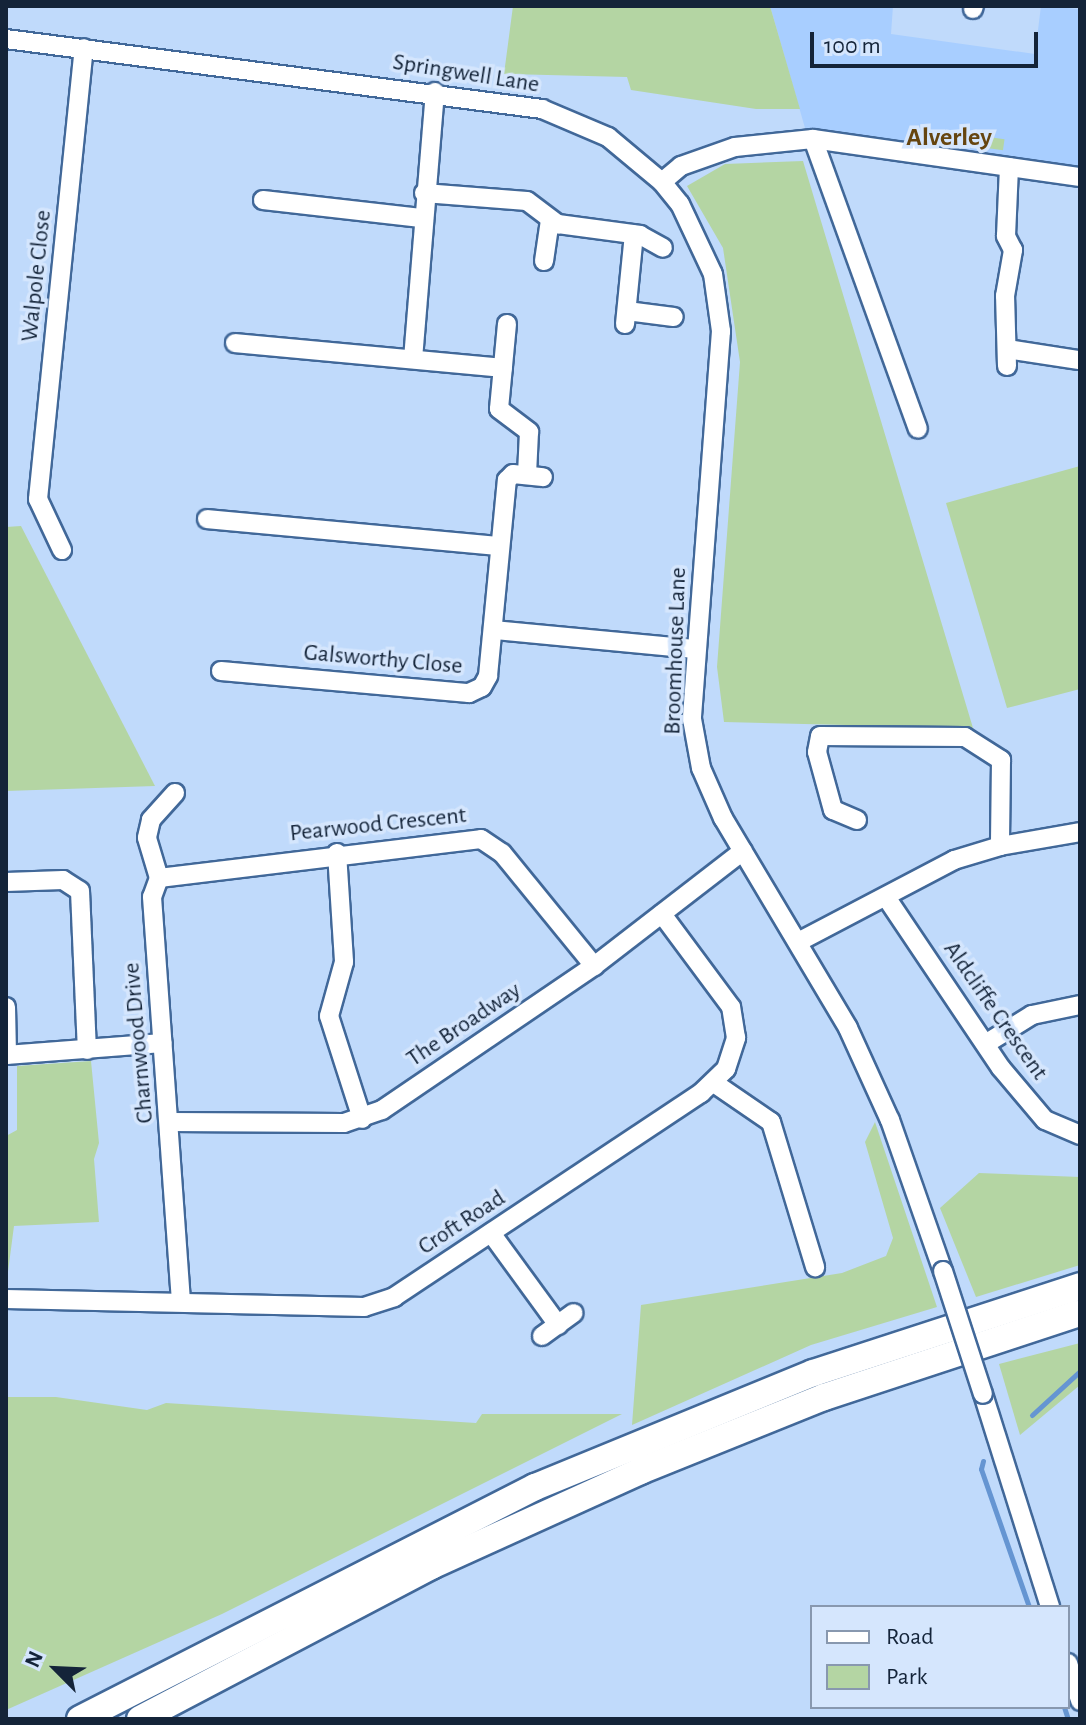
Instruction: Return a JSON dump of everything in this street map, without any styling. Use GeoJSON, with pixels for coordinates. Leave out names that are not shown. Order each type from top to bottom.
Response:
{"type":"FeatureCollection","features":[{"type":"Feature","properties":{"kind":"highway"},"geometry":{"type":"LineString","coordinates":[[80,1719],[535,1487],[813,1373],[1080,1286]]}},
{"type":"Feature","properties":{"kind":"highway"},"geometry":{"type":"LineString","coordinates":[[140,1719],[431,1566],[640,1471],[824,1397],[1080,1313]]}},
{"type":"Feature","properties":{"kind":"street","name":"Springwell Lane"},"geometry":{"type":"LineString","coordinates":[[6,39],[435,92],[542,109],[608,137],[662,182]]}},
{"type":"Feature","properties":{"kind":"street","name":"Walpole Close"},"geometry":{"type":"LineString","coordinates":[[62,550],[38,499],[84,48]]}},
{"type":"Feature","properties":{"kind":"street"},"geometry":{"type":"LineString","coordinates":[[413,359],[421,218],[435,92]]}},
{"type":"Feature","properties":{"kind":"street"},"geometry":{"type":"LineString","coordinates":[[813,139],[918,429]]}},
{"type":"Feature","properties":{"kind":"street"},"geometry":{"type":"LineString","coordinates":[[662,182],[681,166],[735,147],[813,139],[1080,177]]}},
{"type":"Feature","properties":{"kind":"street"},"geometry":{"type":"LineString","coordinates":[[1009,167],[1006,236],[1013,250],[1005,296],[1007,358],[1079,360]]}},
{"type":"Feature","properties":{"kind":"street","name":"Broomhouse Lane"},"geometry":{"type":"LineString","coordinates":[[662,182],[705,249],[721,331],[692,719],[698,756],[743,851],[800,941],[890,1120],[943,1271],[1049,1605]]}},
{"type":"Feature","properties":{"kind":"street"},"geometry":{"type":"LineString","coordinates":[[424,193],[527,201],[550,220],[634,234],[663,248]]}},
{"type":"Feature","properties":{"kind":"street"},"geometry":{"type":"LineString","coordinates":[[263,200],[421,218]]}},
{"type":"Feature","properties":{"kind":"street"},"geometry":{"type":"LineString","coordinates":[[544,261],[550,220]]}},
{"type":"Feature","properties":{"kind":"street"},"geometry":{"type":"LineString","coordinates":[[634,234],[626,318],[674,317]]}},
{"type":"Feature","properties":{"kind":"street"},"geometry":{"type":"LineString","coordinates":[[235,343],[503,368],[507,324]]}},
{"type":"Feature","properties":{"kind":"street","name":"Galsworthy Close"},"geometry":{"type":"LineString","coordinates":[[221,671],[469,693],[488,676],[507,480],[513,474],[535,476],[529,432],[499,409],[503,368]]}},
{"type":"Feature","properties":{"kind":"street"},"geometry":{"type":"LineString","coordinates":[[207,519],[500,546]]}},
{"type":"Feature","properties":{"kind":"street"},"geometry":{"type":"LineString","coordinates":[[494,630],[696,649]]}},
{"type":"Feature","properties":{"kind":"street"},"geometry":{"type":"LineString","coordinates":[[857,820],[833,810],[817,752],[820,736],[965,737],[1001,760],[1000,846]]}},
{"type":"Feature","properties":{"kind":"street","name":"Charnwood Drive"},"geometry":{"type":"LineString","coordinates":[[175,793],[148,830],[159,878],[152,897],[181,1302]]}},
{"type":"Feature","properties":{"kind":"street"},"geometry":{"type":"LineString","coordinates":[[800,941],[954,860],[1000,846],[1080,832]]}},
{"type":"Feature","properties":{"kind":"street","name":"Pearwood Crescent"},"geometry":{"type":"LineString","coordinates":[[159,878],[467,838],[493,844],[594,966]]}},
{"type":"Feature","properties":{"kind":"street","name":"The Broadway"},"geometry":{"type":"LineString","coordinates":[[362,1119],[594,966],[743,851]]}},
{"type":"Feature","properties":{"kind":"street"},"geometry":{"type":"LineString","coordinates":[[170,1122],[362,1119],[331,1032],[332,1000],[344,962],[337,853]]}},
{"type":"Feature","properties":{"kind":"street"},"geometry":{"type":"LineString","coordinates":[[6,882],[63,880],[80,891],[87,1050]]}},
{"type":"Feature","properties":{"kind":"street","name":"Aldcliffe Crescent"},"geometry":{"type":"LineString","coordinates":[[886,897],[1001,1068],[1045,1120],[1080,1135]]}},
{"type":"Feature","properties":{"kind":"street","name":"Croft Road"},"geometry":{"type":"LineString","coordinates":[[6,1299],[380,1303],[491,1233],[714,1083],[733,1054],[731,1007],[662,914]]}},
{"type":"Feature","properties":{"kind":"street"},"geometry":{"type":"LineString","coordinates":[[987,1043],[1032,1015],[1080,1005]]}},
{"type":"Feature","properties":{"kind":"street"},"geometry":{"type":"LineString","coordinates":[[6,1007],[6,1055],[163,1043]]}},
{"type":"Feature","properties":{"kind":"street"},"geometry":{"type":"LineString","coordinates":[[714,1083],[771,1122],[815,1267]]}},
{"type":"Feature","properties":{"kind":"street"},"geometry":{"type":"LineString","coordinates":[[491,1233],[558,1325]]}},
{"type":"Feature","properties":{"kind":"street"},"geometry":{"type":"LineString","coordinates":[[542,1336],[574,1313]]}},
{"type":"Feature","properties":{"kind":"street"},"geometry":{"type":"LineString","coordinates":[[1070,1668],[1079,1692]]}},
{"type":"Feature","properties":{"kind":"shaded area"},"geometry":{"type":"Polygon","coordinates":[[[770,6],[893,6],[891,34],[1035,54],[1041,6],[1080,9],[1080,171],[807,135],[770,6]]]}},
{"type":"Feature","properties":{"kind":"green space"},"geometry":{"type":"Polygon","coordinates":[[[513,6],[770,6],[800,109],[756,109],[631,90],[627,77],[504,74],[513,6]]]}},
{"type":"Feature","properties":{"kind":"green space"},"geometry":{"type":"Polygon","coordinates":[[[953,132],[1004,139],[1003,150],[951,143],[953,132]]]}},
{"type":"Feature","properties":{"kind":"green space"},"geometry":{"type":"Polygon","coordinates":[[[803,161],[973,728],[724,722],[717,667],[740,362],[723,248],[687,186],[725,164],[803,161]]]}},
{"type":"Feature","properties":{"kind":"green space"},"geometry":{"type":"Polygon","coordinates":[[[1080,466],[1080,689],[1007,708],[946,503],[1080,466]]]}},
{"type":"Feature","properties":{"kind":"green space"},"geometry":{"type":"Polygon","coordinates":[[[21,526],[155,786],[6,791],[6,527],[21,526]]]}},
{"type":"Feature","properties":{"kind":"green space"},"geometry":{"type":"Polygon","coordinates":[[[91,1061],[99,1143],[94,1159],[99,1222],[14,1226],[6,1287],[6,1136],[17,1130],[17,1066],[91,1061]]]}},
{"type":"Feature","properties":{"kind":"green space"},"geometry":{"type":"Polygon","coordinates":[[[875,1122],[937,1307],[811,1345],[632,1425],[641,1305],[842,1273],[886,1256],[893,1238],[865,1142],[875,1122]]]}},
{"type":"Feature","properties":{"kind":"green space"},"geometry":{"type":"Polygon","coordinates":[[[979,1173],[1080,1177],[1080,1265],[976,1297],[940,1208],[979,1173]]]}},
{"type":"Feature","properties":{"kind":"green space"},"geometry":{"type":"Polygon","coordinates":[[[1080,1343],[1080,1385],[1020,1435],[999,1364],[1080,1343]]]}},
{"type":"Feature","properties":{"kind":"green space"},"geometry":{"type":"Polygon","coordinates":[[[6,1397],[56,1397],[147,1410],[166,1403],[476,1423],[482,1414],[622,1414],[222,1614],[6,1710],[6,1397]]]}},
{"type":"Feature","properties":{"kind":"waterway"},"geometry":{"type":"LineString","coordinates":[[1032,1415],[1080,1371]]}},
{"type":"Feature","properties":{"kind":"waterway"},"geometry":{"type":"LineString","coordinates":[[983,1461],[981,1469],[1028,1605]]}},
{"type":"Feature","properties":{"kind":"waterway"},"geometry":{"type":"LineString","coordinates":[[1065,1709],[1068,1719]]}},
{"type":"Feature","properties":{"kind":"district","name":"Alverley"},"geometry":{"type":"Point","coordinates":[949,138]}}]}
